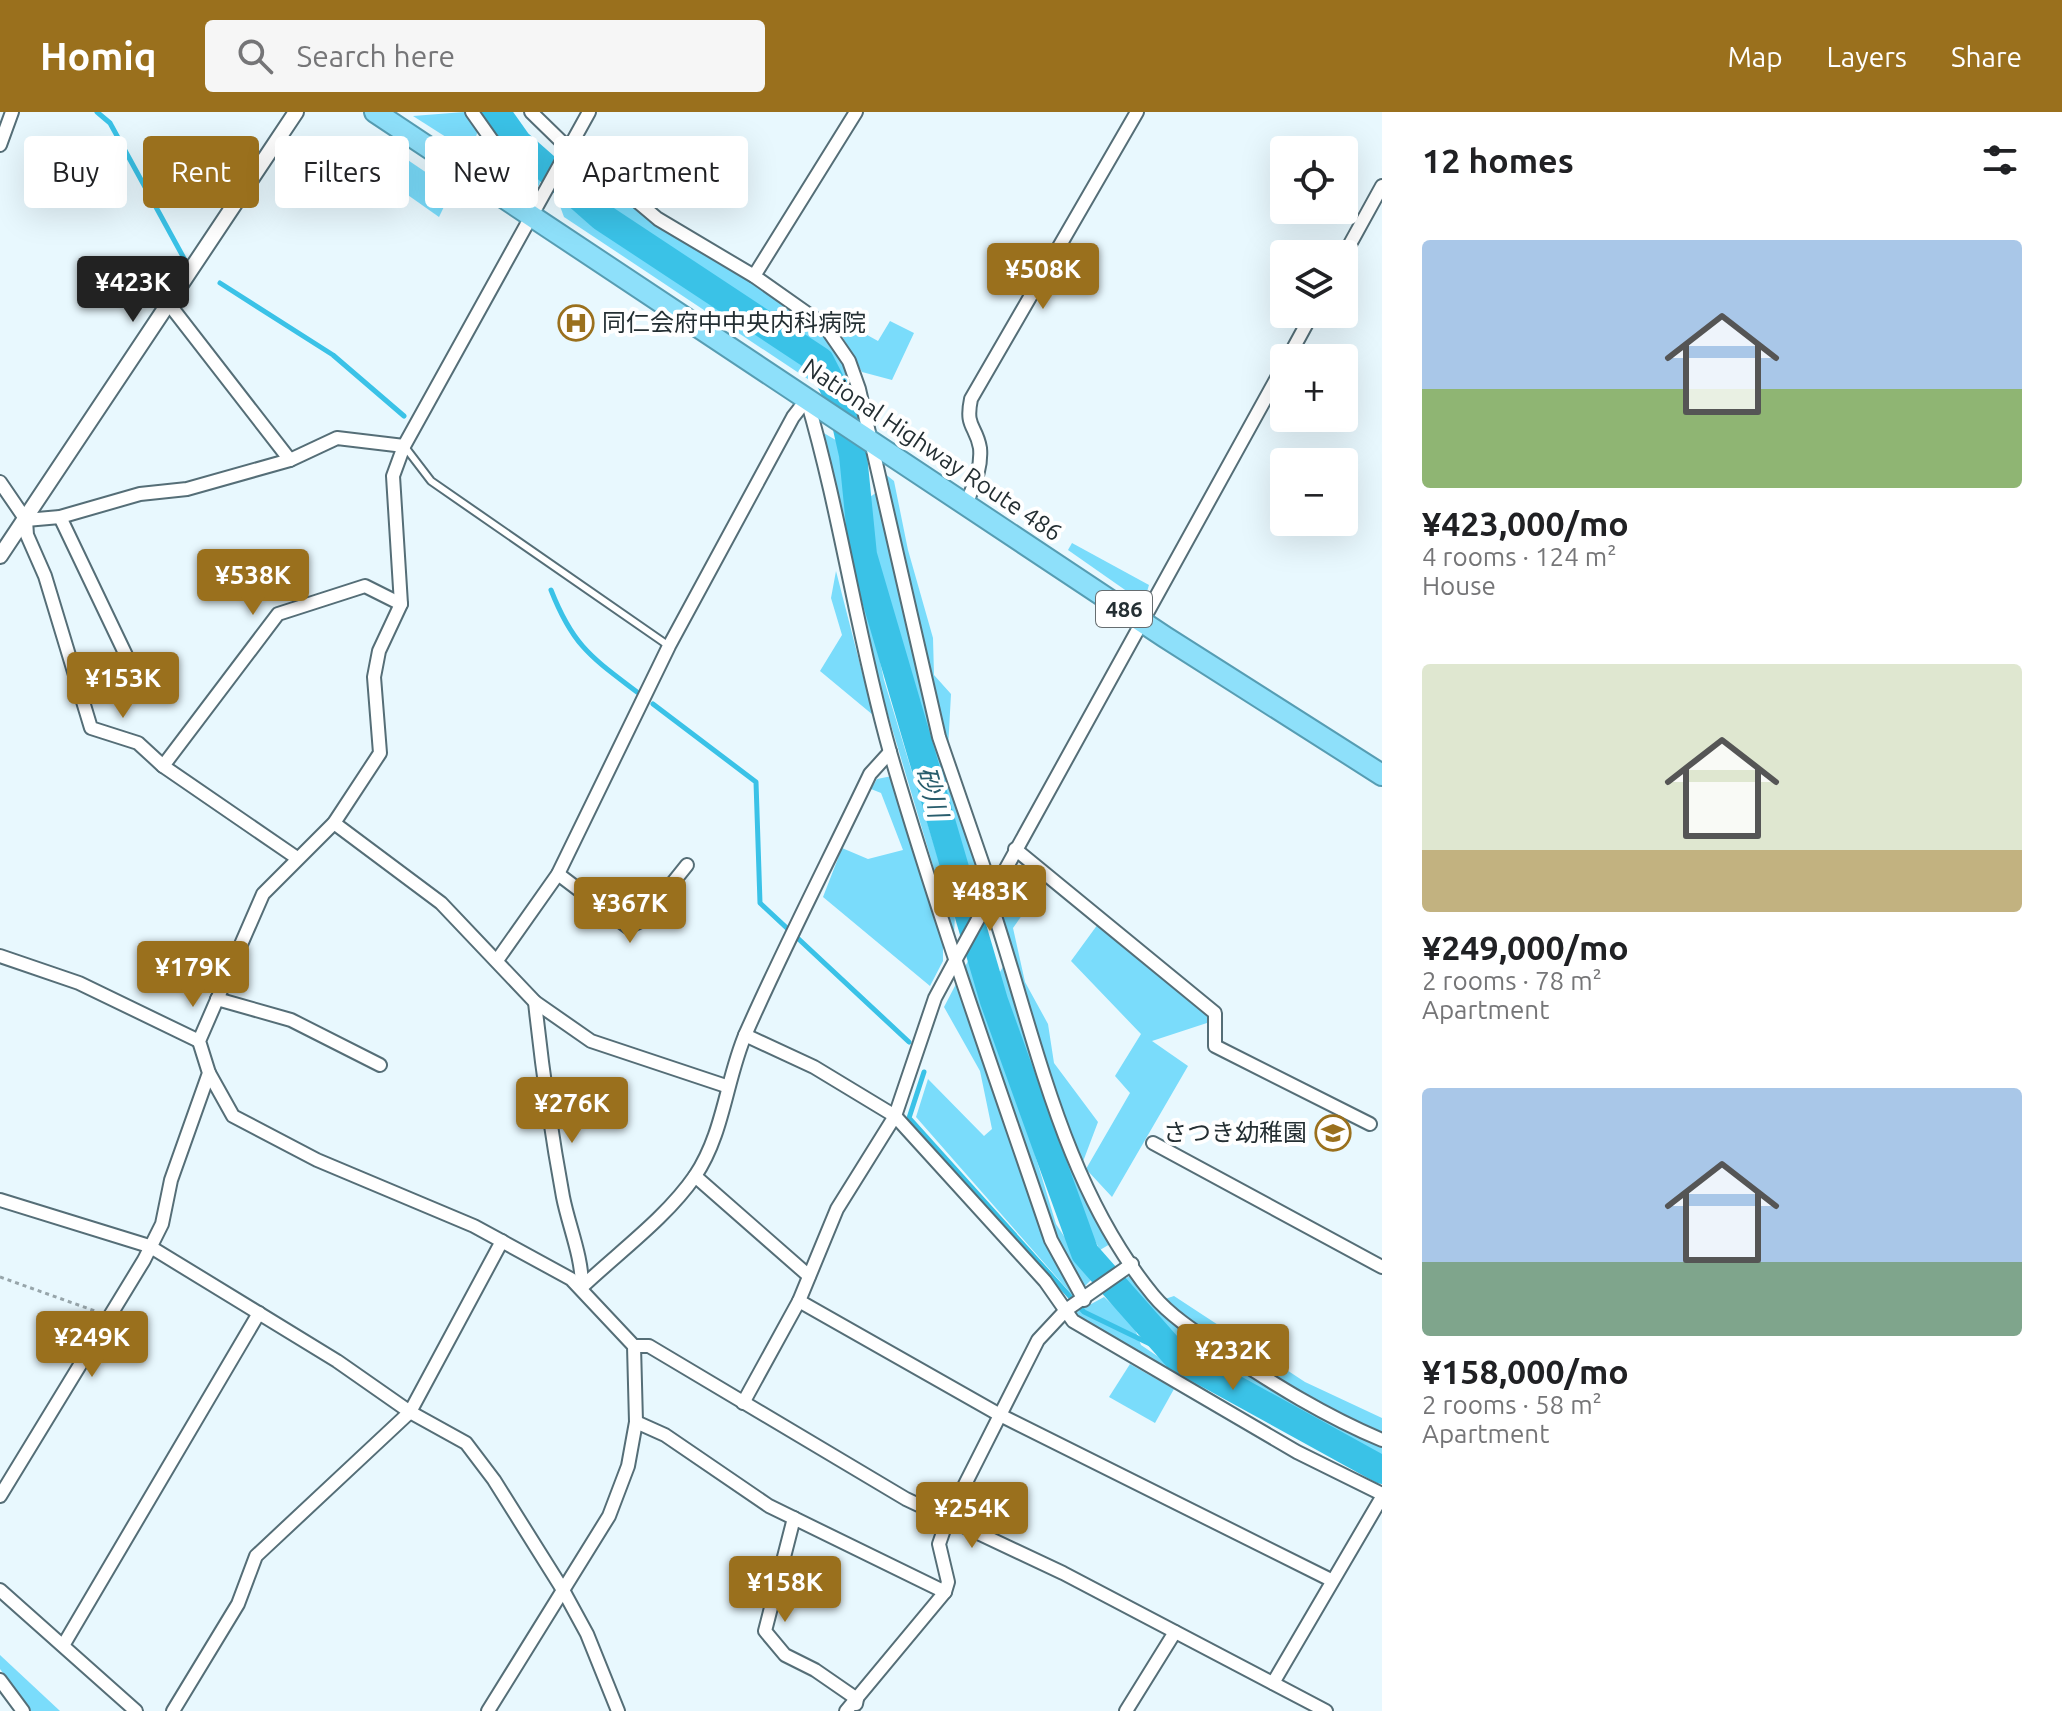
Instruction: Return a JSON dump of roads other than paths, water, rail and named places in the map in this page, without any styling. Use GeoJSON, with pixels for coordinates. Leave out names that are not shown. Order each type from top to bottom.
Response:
{"type":"FeatureCollection","features":[{"type":"Feature","properties":{"kind":"highway","name":"National Highway Route 486"},"geometry":{"type":"LineString","coordinates":[[375,112],[425,142]]}},
{"type":"Feature","properties":{"kind":"highway","name":"National Highway Route 486"},"geometry":{"type":"LineString","coordinates":[[536,208],[868,440],[1382,775]]}},
{"type":"Feature","properties":{"kind":"street"},"geometry":{"type":"LineString","coordinates":[[0,145],[12,112]]}},
{"type":"Feature","properties":{"kind":"street"},"geometry":{"type":"LineString","coordinates":[[0,556],[5,540],[26,520],[296,112]]}},
{"type":"Feature","properties":{"kind":"street"},"geometry":{"type":"LineString","coordinates":[[472,112],[489,136]]}},
{"type":"Feature","properties":{"kind":"street"},"geometry":{"type":"LineString","coordinates":[[531,112],[556,136]]}},
{"type":"Feature","properties":{"kind":"street"},"geometry":{"type":"LineString","coordinates":[[576,136],[589,112]]}},
{"type":"Feature","properties":{"kind":"street"},"geometry":{"type":"LineString","coordinates":[[754,276],[856,112]]}},
{"type":"Feature","properties":{"kind":"street"},"geometry":{"type":"LineString","coordinates":[[966,505],[980,469],[980,446],[967,419],[971,399],[1137,112]]}},
{"type":"Feature","properties":{"kind":"street"},"geometry":{"type":"LineString","coordinates":[[538,204],[554,176]]}},
{"type":"Feature","properties":{"kind":"street"},"geometry":{"type":"LineString","coordinates":[[1352,240],[1382,186]]}},
{"type":"Feature","properties":{"kind":"street"},"geometry":{"type":"LineString","coordinates":[[488,1711],[609,1516],[628,1466],[636,1422],[634,1346],[582,1287],[502,1241],[317,1160],[233,1116],[209,1073],[199,1041],[263,894],[334,823],[380,753],[374,677],[379,651],[401,604],[393,476],[404,446],[536,208]]}},
{"type":"Feature","properties":{"kind":"street"},"geometry":{"type":"LineString","coordinates":[[645,208],[658,219],[754,276],[825,326],[849,361],[859,389],[868,440],[939,737],[992,891],[995,916],[1076,1167],[1095,1209],[1154,1297],[1200,1335],[1291,1396],[1382,1440]]}},
{"type":"Feature","properties":{"kind":"street"},"geometry":{"type":"LineString","coordinates":[[169,304],[290,460]]}},
{"type":"Feature","properties":{"kind":"street"},"geometry":{"type":"LineString","coordinates":[[743,1403],[799,1301],[837,1209],[895,1116],[935,998],[1270,391]]}},
{"type":"Feature","properties":{"kind":"street"},"geometry":{"type":"LineString","coordinates":[[498,959],[558,874],[669,646],[793,417],[814,403],[865,655],[890,752],[1051,1240],[1084,1300]]}},
{"type":"Feature","properties":{"kind":"street"},"geometry":{"type":"LineString","coordinates":[[26,520],[60,517],[140,494],[187,489],[290,460],[337,438],[404,446]]}},
{"type":"Feature","properties":{"kind":"street"},"geometry":{"type":"LineString","coordinates":[[0,482],[26,520],[27,535],[45,576],[91,728],[138,743],[163,766],[297,858]]}},
{"type":"Feature","properties":{"kind":"street"},"geometry":{"type":"LineString","coordinates":[[60,517],[134,672]]}},
{"type":"Feature","properties":{"kind":"street"},"geometry":{"type":"LineString","coordinates":[[163,766],[278,614],[365,586],[401,604]]}},
{"type":"Feature","properties":{"kind":"street"},"geometry":{"type":"LineString","coordinates":[[582,1287],[663,1211],[695,1176],[720,1125],[726,1086],[745,1035],[870,774],[890,752]]}},
{"type":"Feature","properties":{"kind":"street"},"geometry":{"type":"LineString","coordinates":[[334,823],[441,903],[498,959],[535,1002],[591,1041],[726,1086]]}},
{"type":"Feature","properties":{"kind":"street"},"geometry":{"type":"LineString","coordinates":[[1015,849],[1215,1013],[1215,1046],[1370,1124]]}},
{"type":"Feature","properties":{"kind":"street"},"geometry":{"type":"LineString","coordinates":[[558,874],[628,927],[643,920],[687,865]]}},
{"type":"Feature","properties":{"kind":"street"},"geometry":{"type":"LineString","coordinates":[[0,956],[79,983],[199,1041]]}},
{"type":"Feature","properties":{"kind":"street"},"geometry":{"type":"LineString","coordinates":[[217,999],[291,1020],[380,1065]]}},
{"type":"Feature","properties":{"kind":"street"},"geometry":{"type":"LineString","coordinates":[[535,1002],[546,1104],[569,1230],[582,1266],[582,1287]]}},
{"type":"Feature","properties":{"kind":"street"},"geometry":{"type":"LineString","coordinates":[[745,1035],[814,1067],[895,1116],[1045,1281],[1073,1321],[1198,1396],[1234,1412],[1297,1452],[1382,1495],[1273,1683]]}},
{"type":"Feature","properties":{"kind":"street"},"geometry":{"type":"LineString","coordinates":[[0,1496],[162,1224],[171,1180],[209,1073]]}},
{"type":"Feature","properties":{"kind":"street"},"geometry":{"type":"LineString","coordinates":[[1153,1143],[1382,1267]]}},
{"type":"Feature","properties":{"kind":"street"},"geometry":{"type":"LineString","coordinates":[[695,1176],[809,1276]]}},
{"type":"Feature","properties":{"kind":"street"},"geometry":{"type":"LineString","coordinates":[[0,1200],[149,1246],[259,1313],[410,1412],[466,1443],[494,1480],[563,1590],[587,1634],[618,1711]]}},
{"type":"Feature","properties":{"kind":"street"},"geometry":{"type":"LineString","coordinates":[[173,1711],[238,1604],[256,1556],[410,1412],[502,1241]]}},
{"type":"Feature","properties":{"kind":"street"},"geometry":{"type":"LineString","coordinates":[[846,1711],[856,1705],[945,1592],[948,1582],[939,1544],[948,1518],[1038,1340],[1066,1310],[1132,1264]]}},
{"type":"Feature","properties":{"kind":"street"},"geometry":{"type":"LineString","coordinates":[[799,1301],[1000,1415],[1331,1580]]}},
{"type":"Feature","properties":{"kind":"street"},"geometry":{"type":"LineString","coordinates":[[64,1644],[259,1313]]}},
{"type":"Feature","properties":{"kind":"street"},"geometry":{"type":"LineString","coordinates":[[634,1346],[649,1346],[906,1499],[1175,1632],[1326,1711]]}},
{"type":"Feature","properties":{"kind":"street"},"geometry":{"type":"LineString","coordinates":[[636,1422],[665,1435],[769,1506],[945,1592]]}},
{"type":"Feature","properties":{"kind":"street"},"geometry":{"type":"LineString","coordinates":[[794,1518],[765,1631],[785,1655],[815,1670],[856,1705]]}},
{"type":"Feature","properties":{"kind":"street"},"geometry":{"type":"LineString","coordinates":[[0,1590],[136,1711]]}},
{"type":"Feature","properties":{"kind":"street"},"geometry":{"type":"LineString","coordinates":[[1126,1711],[1175,1632]]}},
{"type":"Feature","properties":{"kind":"street"},"geometry":{"type":"LineString","coordinates":[[0,1680],[23,1711]]}},
{"type":"Feature","properties":{"kind":"lane"},"geometry":{"type":"LineString","coordinates":[[404,446],[431,481],[669,646]]}},
{"type":"Feature","properties":{"kind":"waterway"},"geometry":{"type":"LineString","coordinates":[[97,112],[110,123],[186,262]]}},
{"type":"Feature","properties":{"kind":"waterway","name":"砂川"},"geometry":{"type":"LineString","coordinates":[[496,112],[518,143],[602,217],[820,361],[841,402],[853,455],[863,555],[994,1001],[1085,1253],[1177,1357],[1382,1470]]}},
{"type":"Feature","properties":{"kind":"waterway"},"geometry":{"type":"LineString","coordinates":[[220,283],[333,355],[404,416]]}},
{"type":"Feature","properties":{"kind":"waterway"},"geometry":{"type":"LineString","coordinates":[[551,590],[567,625],[585,649],[637,692]]}},
{"type":"Feature","properties":{"kind":"waterway"},"geometry":{"type":"LineString","coordinates":[[653,704],[756,782],[760,903],[909,1042]]}},
{"type":"Feature","properties":{"kind":"waterway"},"geometry":{"type":"LineString","coordinates":[[924,1072],[909,1118],[1084,1312],[1177,1357]]}},
{"type":"Feature","properties":{"kind":"place","name":"同仁会府中中央内科病院"},"geometry":{"type":"Point","coordinates":[576,323]}},
{"type":"Feature","properties":{"kind":"place","name":"さつき幼稚園"},"geometry":{"type":"Point","coordinates":[1333,1133]}}]}
